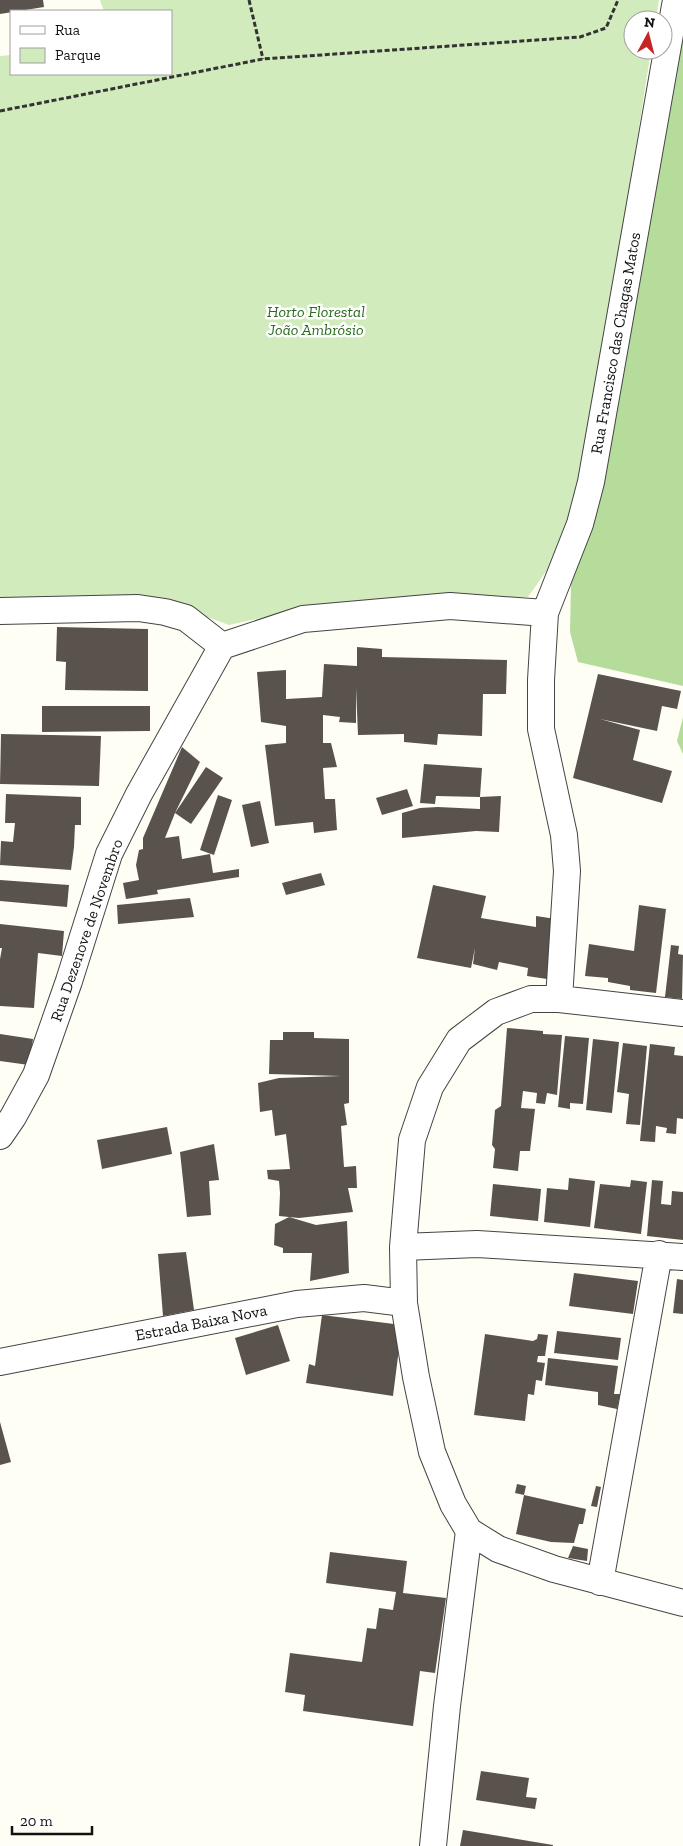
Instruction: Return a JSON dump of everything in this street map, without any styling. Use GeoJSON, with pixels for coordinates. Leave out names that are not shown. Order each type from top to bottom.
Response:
{"type":"FeatureCollection","features":[{"type":"Feature","properties":{"kind":"street","name":"Rua Francisco das Chagas Matos"},"geometry":{"type":"LineString","coordinates":[[559,999],[567,871],[564,835],[541,728],[541,680],[545,613],[580,524],[591,482],[676,0]]}},
{"type":"Feature","properties":{"kind":"street"},"geometry":{"type":"LineString","coordinates":[[0,611],[129,608],[165,612],[186,618],[222,646],[303,619],[450,606],[545,613]]}},
{"type":"Feature","properties":{"kind":"street","name":"Rua Dezenove de Novembro"},"geometry":{"type":"LineString","coordinates":[[0,1136],[13,1118],[36,1075],[69,981],[109,854],[139,794],[222,646]]}},
{"type":"Feature","properties":{"kind":"street"},"geometry":{"type":"LineString","coordinates":[[683,1013],[559,999],[531,999],[496,1012],[459,1040],[430,1087],[412,1140],[403,1247],[404,1303],[416,1377],[432,1452],[453,1504],[469,1530],[498,1549],[554,1569],[683,1603]]}},
{"type":"Feature","properties":{"kind":"street"},"geometry":{"type":"LineString","coordinates":[[403,1247],[477,1244],[671,1255],[600,1582]]}},
{"type":"Feature","properties":{"kind":"street","name":"Estrada Baixa Nova"},"geometry":{"type":"LineString","coordinates":[[0,1362],[297,1304],[364,1298],[404,1303]]}},
{"type":"Feature","properties":{"kind":"street"},"geometry":{"type":"LineString","coordinates":[[432,1846],[469,1530]]}},
{"type":"Feature","properties":{"kind":"path"},"geometry":{"type":"LineString","coordinates":[[248,0],[264,58]]}},
{"type":"Feature","properties":{"kind":"path"},"geometry":{"type":"LineString","coordinates":[[0,111],[264,58],[580,36],[606,28],[618,0]]}},
{"type":"Feature","properties":{"kind":"green space","name":"Horto Florestal João Ambrósio"},"geometry":{"type":"Polygon","coordinates":[[[100,0],[659,0],[658,10],[623,10],[623,60],[649,60],[629,192],[574,505],[554,560],[528,597],[416,597],[307,608],[229,625],[164,601],[0,603],[0,56],[10,55],[10,75],[172,75],[172,10],[104,10],[100,0]]]}},
{"type":"Feature","properties":{"kind":"green space"},"geometry":{"type":"Polygon","coordinates":[[[683,0],[683,686],[578,662],[570,632],[571,583],[599,506],[657,171],[683,0]]]}},
{"type":"Feature","properties":{"kind":"green space"},"geometry":{"type":"Polygon","coordinates":[[[683,717],[683,754],[677,741],[683,717]]]}},
{"type":"Feature","properties":{"kind":"building"},"geometry":{"type":"Polygon","coordinates":[[[0,0],[43,0],[44,7],[10,10],[10,12],[0,14],[0,0]]]}},
{"type":"Feature","properties":{"kind":"building"},"geometry":{"type":"Polygon","coordinates":[[[57,627],[148,629],[148,691],[65,690],[66,662],[56,661],[57,627]]]}},
{"type":"Feature","properties":{"kind":"building"},"geometry":{"type":"Polygon","coordinates":[[[357,647],[382,649],[382,657],[507,660],[506,694],[483,694],[482,736],[438,734],[437,745],[404,742],[404,734],[358,735],[356,688],[356,723],[339,722],[340,717],[323,715],[323,743],[331,743],[337,767],[323,768],[325,799],[335,799],[337,830],[314,833],[313,822],[275,826],[265,745],[286,743],[286,726],[261,722],[257,672],[286,670],[286,699],[322,697],[324,664],[357,666],[357,647]]]}},
{"type":"Feature","properties":{"kind":"building"},"geometry":{"type":"Polygon","coordinates":[[[598,674],[681,691],[677,709],[662,706],[657,731],[600,719],[640,730],[633,760],[672,771],[662,803],[573,778],[598,674]]]}},
{"type":"Feature","properties":{"kind":"building"},"geometry":{"type":"Polygon","coordinates":[[[42,706],[150,706],[150,731],[42,732],[42,706]]]}},
{"type":"Feature","properties":{"kind":"building"},"geometry":{"type":"Polygon","coordinates":[[[1,734],[101,736],[99,786],[0,784],[1,734]]]}},
{"type":"Feature","properties":{"kind":"building"},"geometry":{"type":"Polygon","coordinates":[[[182,747],[200,762],[165,838],[179,836],[182,859],[210,854],[213,873],[239,869],[239,877],[157,890],[158,894],[126,899],[123,883],[139,880],[136,865],[139,850],[143,849],[143,838],[182,747]]]}},
{"type":"Feature","properties":{"kind":"building"},"geometry":{"type":"Polygon","coordinates":[[[424,764],[482,768],[480,797],[436,796],[435,804],[420,803],[424,764]]]}},
{"type":"Feature","properties":{"kind":"building"},"geometry":{"type":"Polygon","coordinates":[[[206,767],[223,778],[191,824],[175,813],[206,767]]]}},
{"type":"Feature","properties":{"kind":"building"},"geometry":{"type":"Polygon","coordinates":[[[407,789],[413,806],[382,815],[376,798],[407,789]]]}},
{"type":"Feature","properties":{"kind":"building"},"geometry":{"type":"Polygon","coordinates":[[[6,794],[81,797],[81,825],[75,825],[71,870],[0,865],[1,841],[13,842],[15,823],[5,823],[6,794]]]}},
{"type":"Feature","properties":{"kind":"building"},"geometry":{"type":"Polygon","coordinates":[[[218,795],[232,800],[214,855],[200,850],[218,795]]]}},
{"type":"Feature","properties":{"kind":"building"},"geometry":{"type":"Polygon","coordinates":[[[501,796],[499,832],[476,831],[402,838],[402,813],[420,808],[438,807],[480,809],[480,797],[501,796]]]}},
{"type":"Feature","properties":{"kind":"building"},"geometry":{"type":"Polygon","coordinates":[[[260,801],[269,843],[251,847],[242,805],[260,801]]]}},
{"type":"Feature","properties":{"kind":"building"},"geometry":{"type":"Polygon","coordinates":[[[321,873],[325,885],[286,895],[282,883],[321,873]]]}},
{"type":"Feature","properties":{"kind":"building"},"geometry":{"type":"Polygon","coordinates":[[[0,880],[69,885],[67,907],[0,901],[0,880]]]}},
{"type":"Feature","properties":{"kind":"building"},"geometry":{"type":"Polygon","coordinates":[[[433,885],[486,896],[481,918],[536,927],[536,916],[556,919],[547,979],[527,976],[528,968],[499,962],[497,970],[473,964],[475,948],[471,968],[417,958],[433,885]]]}},
{"type":"Feature","properties":{"kind":"building"},"geometry":{"type":"Polygon","coordinates":[[[190,898],[194,917],[118,924],[117,905],[190,898]]]}},
{"type":"Feature","properties":{"kind":"building"},"geometry":{"type":"Polygon","coordinates":[[[639,905],[666,909],[656,993],[630,990],[630,986],[608,982],[608,978],[585,976],[589,944],[634,951],[639,905]]]}},
{"type":"Feature","properties":{"kind":"building"},"geometry":{"type":"Polygon","coordinates":[[[0,924],[64,931],[62,956],[38,953],[34,1008],[0,1006],[0,959],[2,948],[0,948],[0,924]]]}},
{"type":"Feature","properties":{"kind":"building"},"geometry":{"type":"Polygon","coordinates":[[[671,945],[679,946],[678,954],[683,955],[682,999],[665,997],[671,945]]]}},
{"type":"Feature","properties":{"kind":"building"},"geometry":{"type":"Polygon","coordinates":[[[507,1028],[543,1031],[543,1034],[562,1035],[557,1095],[547,1093],[545,1104],[536,1103],[537,1093],[523,1091],[521,1108],[535,1109],[530,1151],[520,1151],[518,1171],[493,1168],[495,1149],[492,1145],[495,1110],[501,1106],[507,1028]]]}},
{"type":"Feature","properties":{"kind":"building"},"geometry":{"type":"Polygon","coordinates":[[[283,1032],[314,1032],[314,1038],[349,1039],[349,1103],[344,1104],[347,1125],[341,1126],[344,1167],[356,1166],[357,1188],[348,1188],[353,1212],[299,1218],[279,1216],[279,1181],[268,1179],[267,1170],[290,1169],[286,1134],[275,1136],[272,1110],[260,1112],[258,1083],[279,1078],[341,1076],[269,1074],[270,1040],[283,1040],[283,1032]]]}},
{"type":"Feature","properties":{"kind":"building"},"geometry":{"type":"Polygon","coordinates":[[[0,1034],[33,1039],[29,1065],[0,1061],[0,1034]]]}},
{"type":"Feature","properties":{"kind":"building"},"geometry":{"type":"Polygon","coordinates":[[[565,1036],[589,1038],[583,1104],[570,1103],[570,1109],[558,1107],[565,1036]]]}},
{"type":"Feature","properties":{"kind":"building"},"geometry":{"type":"Polygon","coordinates":[[[593,1039],[619,1042],[612,1113],[586,1110],[593,1039]]]}},
{"type":"Feature","properties":{"kind":"building"},"geometry":{"type":"Polygon","coordinates":[[[623,1043],[647,1046],[640,1125],[626,1124],[629,1094],[617,1092],[623,1043]]]}},
{"type":"Feature","properties":{"kind":"building"},"geometry":{"type":"Polygon","coordinates":[[[650,1044],[675,1047],[674,1055],[683,1056],[683,1119],[677,1118],[676,1134],[666,1133],[667,1128],[656,1126],[655,1142],[640,1141],[650,1044]]]}},
{"type":"Feature","properties":{"kind":"building"},"geometry":{"type":"Polygon","coordinates":[[[167,1127],[172,1154],[102,1169],[97,1140],[167,1127]]]}},
{"type":"Feature","properties":{"kind":"building"},"geometry":{"type":"Polygon","coordinates":[[[214,1144],[219,1180],[209,1181],[211,1215],[187,1217],[180,1152],[214,1144]]]}},
{"type":"Feature","properties":{"kind":"building"},"geometry":{"type":"Polygon","coordinates":[[[569,1178],[595,1181],[590,1227],[544,1222],[547,1188],[568,1190],[569,1178]]]}},
{"type":"Feature","properties":{"kind":"building"},"geometry":{"type":"Polygon","coordinates":[[[631,1180],[647,1182],[641,1234],[594,1228],[600,1184],[630,1187],[631,1180]]]}},
{"type":"Feature","properties":{"kind":"building"},"geometry":{"type":"Polygon","coordinates":[[[652,1180],[663,1181],[661,1204],[671,1205],[672,1191],[683,1192],[683,1240],[647,1236],[652,1180]]]}},
{"type":"Feature","properties":{"kind":"building"},"geometry":{"type":"Polygon","coordinates":[[[493,1184],[541,1189],[538,1221],[490,1216],[493,1184]]]}},
{"type":"Feature","properties":{"kind":"building"},"geometry":{"type":"Polygon","coordinates":[[[289,1217],[316,1225],[347,1221],[349,1273],[310,1281],[312,1253],[283,1253],[283,1248],[274,1245],[275,1224],[289,1217]]]}},
{"type":"Feature","properties":{"kind":"building"},"geometry":{"type":"Polygon","coordinates":[[[186,1252],[194,1310],[163,1316],[158,1254],[186,1252]]]}},
{"type":"Feature","properties":{"kind":"building"},"geometry":{"type":"Polygon","coordinates":[[[574,1273],[638,1281],[633,1314],[569,1306],[574,1273]]]}},
{"type":"Feature","properties":{"kind":"building"},"geometry":{"type":"Polygon","coordinates":[[[677,1279],[683,1280],[683,1314],[673,1313],[677,1279]]]}},
{"type":"Feature","properties":{"kind":"building"},"geometry":{"type":"Polygon","coordinates":[[[322,1315],[402,1325],[393,1396],[306,1383],[309,1364],[315,1366],[322,1315]]]}},
{"type":"Feature","properties":{"kind":"building"},"geometry":{"type":"Polygon","coordinates":[[[278,1325],[290,1361],[246,1375],[235,1338],[278,1325]]]}},
{"type":"Feature","properties":{"kind":"building"},"geometry":{"type":"Polygon","coordinates":[[[557,1331],[621,1338],[618,1360],[554,1353],[557,1331]]]}},
{"type":"Feature","properties":{"kind":"building"},"geometry":{"type":"Polygon","coordinates":[[[485,1334],[533,1341],[537,1339],[538,1334],[548,1335],[545,1356],[538,1356],[537,1362],[545,1363],[542,1381],[536,1380],[534,1395],[528,1394],[525,1421],[474,1415],[485,1334]]]}},
{"type":"Feature","properties":{"kind":"building"},"geometry":{"type":"Polygon","coordinates":[[[548,1358],[618,1366],[614,1394],[620,1394],[617,1409],[598,1405],[598,1392],[545,1385],[548,1358]]]}},
{"type":"Feature","properties":{"kind":"building"},"geometry":{"type":"Polygon","coordinates":[[[0,1422],[11,1462],[0,1465],[0,1422]]]}},
{"type":"Feature","properties":{"kind":"building"},"geometry":{"type":"Polygon","coordinates":[[[517,1484],[526,1486],[524,1495],[515,1493],[517,1484]]]}},
{"type":"Feature","properties":{"kind":"building"},"geometry":{"type":"Polygon","coordinates":[[[596,1486],[601,1487],[597,1507],[591,1506],[596,1486]]]}},
{"type":"Feature","properties":{"kind":"building"},"geometry":{"type":"Polygon","coordinates":[[[524,1495],[586,1509],[583,1524],[579,1524],[574,1543],[551,1542],[516,1534],[524,1495]]]}},
{"type":"Feature","properties":{"kind":"building"},"geometry":{"type":"Polygon","coordinates":[[[573,1546],[588,1549],[587,1561],[568,1558],[573,1546]]]}},
{"type":"Feature","properties":{"kind":"building"},"geometry":{"type":"Polygon","coordinates":[[[330,1552],[407,1561],[403,1593],[446,1598],[435,1673],[420,1671],[413,1726],[303,1711],[305,1695],[285,1692],[290,1653],[362,1662],[367,1628],[376,1629],[379,1608],[393,1610],[396,1592],[326,1583],[330,1552]]]}},
{"type":"Feature","properties":{"kind":"building"},"geometry":{"type":"Polygon","coordinates":[[[481,1771],[529,1778],[526,1797],[537,1798],[535,1809],[476,1800],[481,1771]]]}},
{"type":"Feature","properties":{"kind":"building"},"geometry":{"type":"Polygon","coordinates":[[[463,1830],[553,1845],[553,1846],[460,1846],[463,1830]]]}}]}
